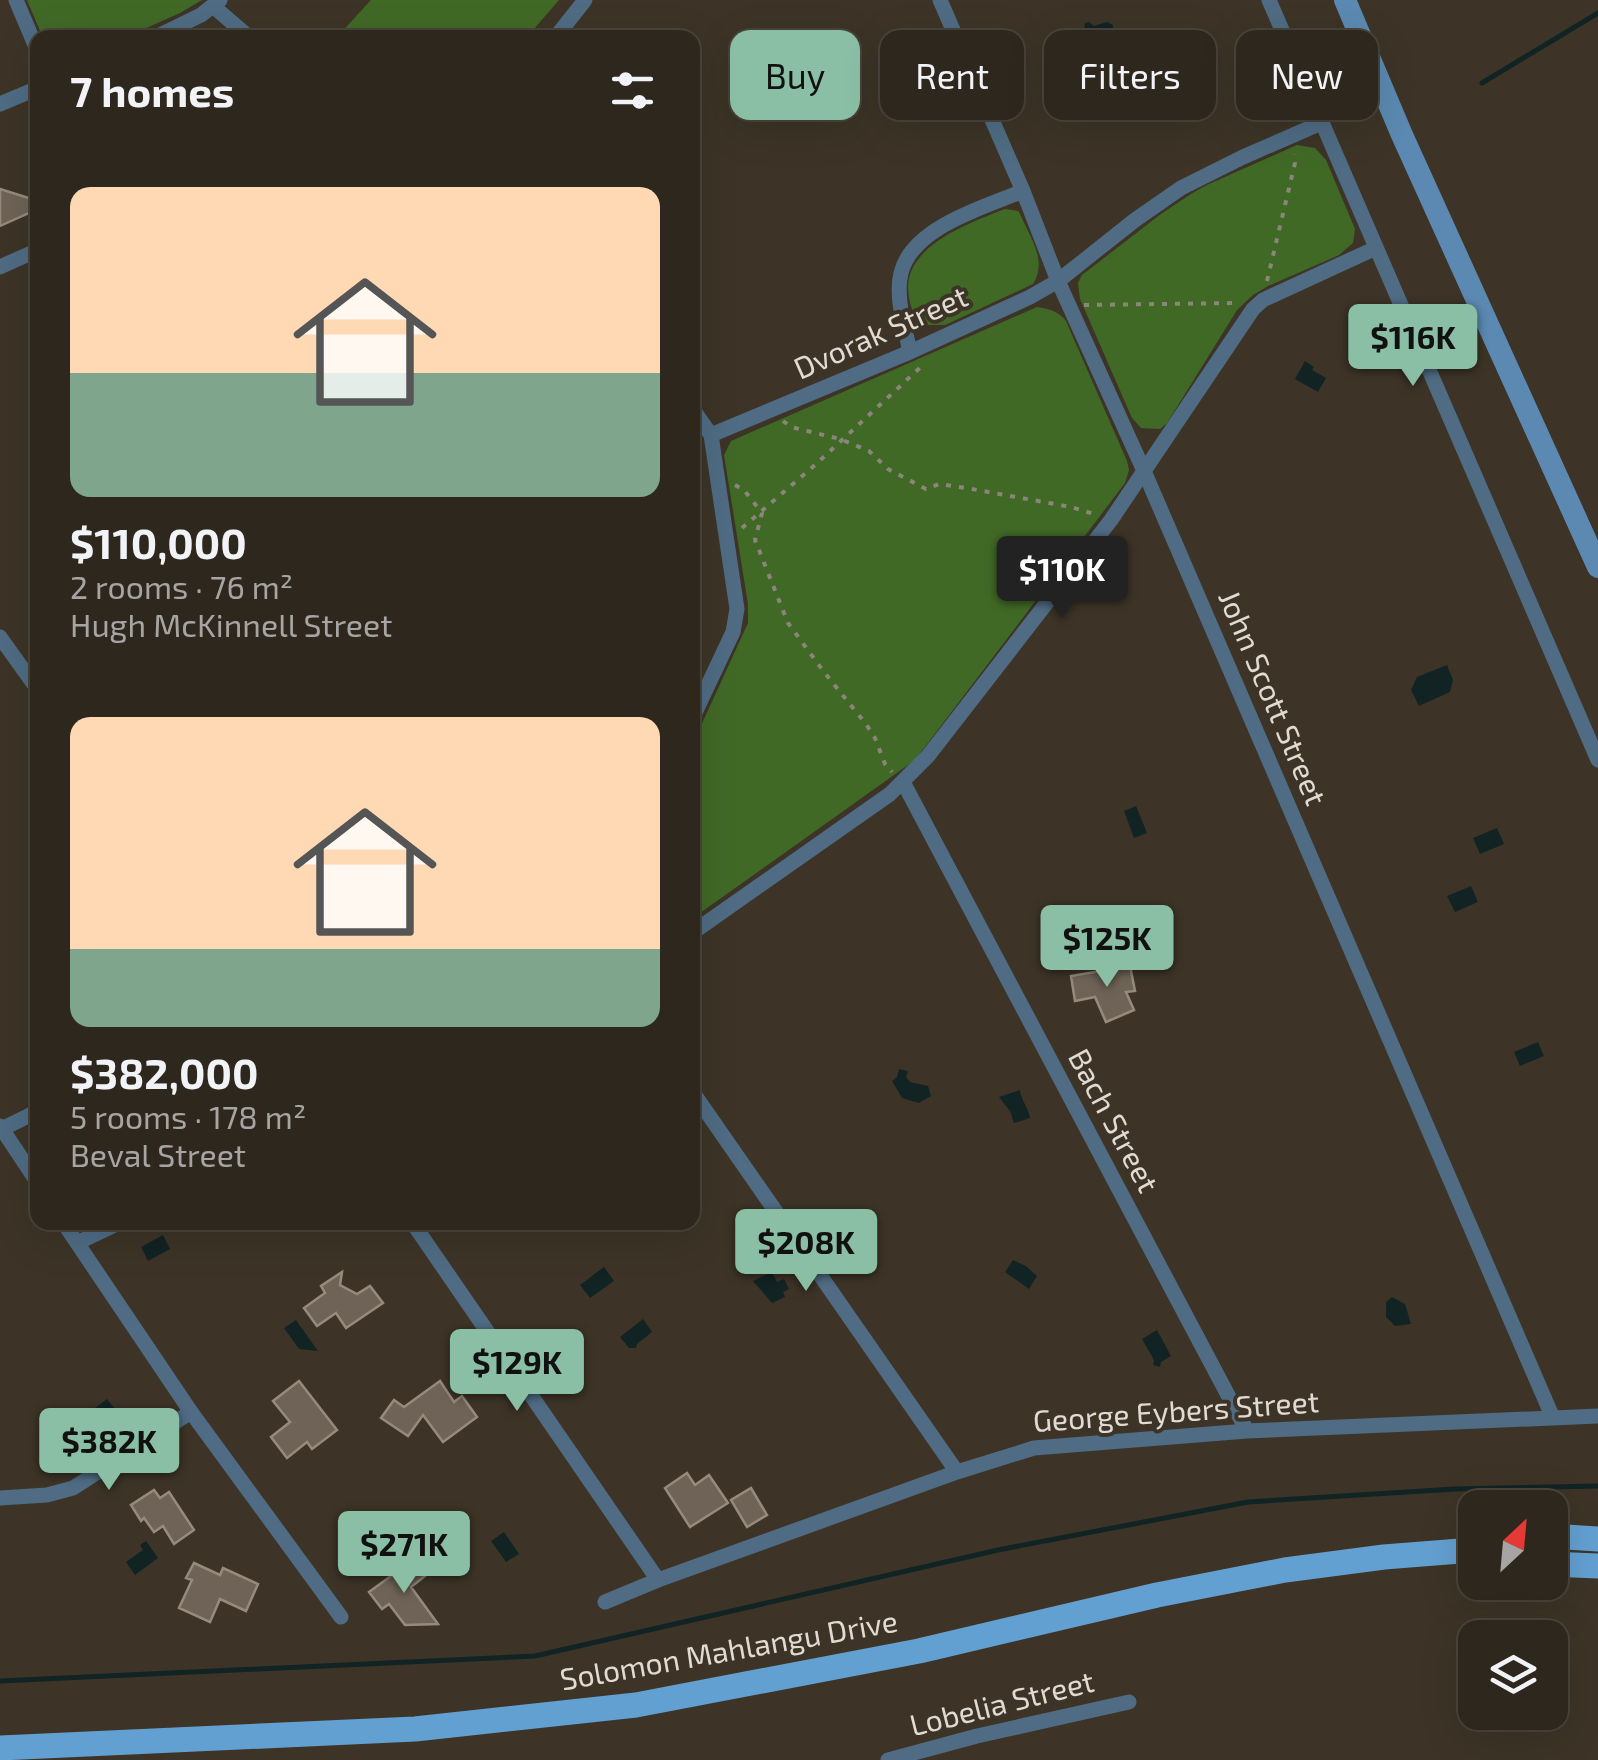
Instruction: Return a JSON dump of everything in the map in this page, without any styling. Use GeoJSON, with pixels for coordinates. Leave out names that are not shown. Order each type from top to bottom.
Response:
{"type":"FeatureCollection","features":[{"type":"Feature","properties":{"kind":"main road"},"geometry":{"type":"LineString","coordinates":[[1345,0],[1598,567]]}},
{"type":"Feature","properties":{"kind":"main road"},"geometry":{"type":"LineString","coordinates":[[1568,1537],[1598,1539]]}},
{"type":"Feature","properties":{"kind":"main road","name":"Solomon Mahlangu Drive"},"geometry":{"type":"LineString","coordinates":[[0,1748],[415,1729],[636,1705],[901,1655],[1157,1595],[1285,1570],[1458,1552]]}},
{"type":"Feature","properties":{"kind":"main road"},"geometry":{"type":"LineString","coordinates":[[1568,1565],[1598,1566]]}},
{"type":"Feature","properties":{"kind":"street"},"geometry":{"type":"LineString","coordinates":[[16,0],[30,33]]}},
{"type":"Feature","properties":{"kind":"street"},"geometry":{"type":"LineString","coordinates":[[561,30],[586,0]]}},
{"type":"Feature","properties":{"kind":"street","name":"John Scott Street"},"geometry":{"type":"LineString","coordinates":[[940,0],[1058,281],[1144,471],[1552,1418]]}},
{"type":"Feature","properties":{"kind":"street"},"geometry":{"type":"LineString","coordinates":[[1269,0],[1598,760]]}},
{"type":"Feature","properties":{"kind":"street"},"geometry":{"type":"LineString","coordinates":[[168,30],[217,3],[242,30]]}},
{"type":"Feature","properties":{"kind":"street"},"geometry":{"type":"LineString","coordinates":[[0,104],[30,91]]}},
{"type":"Feature","properties":{"kind":"street","name":"Dvorak Street"},"geometry":{"type":"LineString","coordinates":[[711,435],[1030,297],[1058,281],[1182,188],[1322,123]]}},
{"type":"Feature","properties":{"kind":"street"},"geometry":{"type":"LineString","coordinates":[[910,352],[900,293],[906,261],[937,229],[1023,192]]}},
{"type":"Feature","properties":{"kind":"street"},"geometry":{"type":"LineString","coordinates":[[700,927],[903,782],[951,729],[1111,520],[1258,305],[1376,248]]}},
{"type":"Feature","properties":{"kind":"street"},"geometry":{"type":"LineString","coordinates":[[0,266],[30,253]]}},
{"type":"Feature","properties":{"kind":"street"},"geometry":{"type":"LineString","coordinates":[[700,419],[711,435],[736,598],[733,632],[700,701]]}},
{"type":"Feature","properties":{"kind":"street"},"geometry":{"type":"LineString","coordinates":[[0,637],[30,679]]}},
{"type":"Feature","properties":{"kind":"street","name":"Bach Street"},"geometry":{"type":"LineString","coordinates":[[903,782],[1247,1432]]}},
{"type":"Feature","properties":{"kind":"street"},"geometry":{"type":"LineString","coordinates":[[700,1103],[957,1472]]}},
{"type":"Feature","properties":{"kind":"street"},"geometry":{"type":"LineString","coordinates":[[30,1115],[1,1128],[30,1171]]}},
{"type":"Feature","properties":{"kind":"street"},"geometry":{"type":"LineString","coordinates":[[68,1230],[191,1412],[341,1617]]}},
{"type":"Feature","properties":{"kind":"street"},"geometry":{"type":"LineString","coordinates":[[77,1244],[105,1230]]}},
{"type":"Feature","properties":{"kind":"street"},"geometry":{"type":"LineString","coordinates":[[417,1230],[658,1580]]}},
{"type":"Feature","properties":{"kind":"street"},"geometry":{"type":"LineString","coordinates":[[0,1498],[47,1495],[73,1488],[191,1412]]}},
{"type":"Feature","properties":{"kind":"street","name":"George Eybers Street"},"geometry":{"type":"LineString","coordinates":[[604,1602],[957,1472],[1050,1445],[1598,1416]]}},
{"type":"Feature","properties":{"kind":"street","name":"Lobelia Street"},"geometry":{"type":"LineString","coordinates":[[888,1760],[1128,1702]]}},
{"type":"Feature","properties":{"kind":"path"},"geometry":{"type":"LineString","coordinates":[[1070,308],[1090,304],[1258,305],[1295,163],[1294,135]]}},
{"type":"Feature","properties":{"kind":"path"},"geometry":{"type":"LineString","coordinates":[[727,540],[922,367],[942,337]]}},
{"type":"Feature","properties":{"kind":"path"},"geometry":{"type":"LineString","coordinates":[[770,411],[791,427],[840,439],[868,451],[888,469],[926,488],[939,484],[972,489],[1071,507],[1111,520]]}},
{"type":"Feature","properties":{"kind":"path"},"geometry":{"type":"LineString","coordinates":[[716,474],[744,490],[762,513],[755,540],[788,623],[876,738],[885,764],[903,782]]}},
{"type":"Feature","properties":{"kind":"green space"},"geometry":{"type":"Polygon","coordinates":[[[27,0],[202,0],[142,30],[40,30],[27,0]]]}},
{"type":"Feature","properties":{"kind":"green space"},"geometry":{"type":"Polygon","coordinates":[[[371,0],[559,0],[533,30],[343,30],[371,0]]]}},
{"type":"Feature","properties":{"kind":"green space"},"geometry":{"type":"Polygon","coordinates":[[[1297,145],[1315,148],[1326,160],[1355,229],[1353,243],[1339,255],[1253,295],[1237,310],[1167,423],[1160,429],[1141,428],[1132,418],[1080,299],[1078,283],[1082,275],[1191,194],[1297,145]]]}},
{"type":"Feature","properties":{"kind":"green space"},"geometry":{"type":"Polygon","coordinates":[[[1005,209],[1018,211],[1036,249],[1039,267],[1033,284],[945,325],[921,325],[909,297],[909,279],[915,264],[940,240],[1005,209]]]}},
{"type":"Feature","properties":{"kind":"green space"},"geometry":{"type":"Polygon","coordinates":[[[1037,307],[1053,311],[1066,321],[1129,470],[1125,483],[915,760],[700,913],[700,728],[748,623],[724,455],[731,441],[1037,307]]]}},
{"type":"Feature","properties":{"kind":"shaded area"},"geometry":{"type":"Polygon","coordinates":[[[1107,22],[1113,30],[1085,30],[1085,23],[1094,26],[1107,22]]]}},
{"type":"Feature","properties":{"kind":"shaded area"},"geometry":{"type":"Polygon","coordinates":[[[1305,361],[1326,378],[1318,392],[1295,379],[1305,361]]]}},
{"type":"Feature","properties":{"kind":"shaded area"},"geometry":{"type":"Polygon","coordinates":[[[1447,665],[1453,680],[1450,692],[1419,706],[1411,690],[1417,677],[1447,665]]]}},
{"type":"Feature","properties":{"kind":"shaded area"},"geometry":{"type":"Polygon","coordinates":[[[1136,806],[1147,833],[1134,838],[1124,811],[1136,806]]]}},
{"type":"Feature","properties":{"kind":"shaded area"},"geometry":{"type":"Polygon","coordinates":[[[1497,828],[1504,844],[1480,854],[1473,838],[1497,828]]]}},
{"type":"Feature","properties":{"kind":"shaded area"},"geometry":{"type":"Polygon","coordinates":[[[1471,886],[1478,902],[1455,912],[1447,896],[1471,886]]]}},
{"type":"Feature","properties":{"kind":"shaded area"},"geometry":{"type":"Polygon","coordinates":[[[1538,1042],[1544,1056],[1520,1066],[1514,1052],[1538,1042]]]}},
{"type":"Feature","properties":{"kind":"shaded area"},"geometry":{"type":"Polygon","coordinates":[[[899,1069],[908,1071],[906,1077],[910,1082],[928,1086],[931,1096],[919,1103],[902,1098],[892,1081],[899,1069]]]}},
{"type":"Feature","properties":{"kind":"shaded area"},"geometry":{"type":"Polygon","coordinates":[[[1020,1090],[1030,1118],[1014,1123],[999,1097],[1020,1090]]]}},
{"type":"Feature","properties":{"kind":"shaded area"},"geometry":{"type":"Polygon","coordinates":[[[163,1235],[170,1249],[148,1261],[141,1247],[163,1235]]]}},
{"type":"Feature","properties":{"kind":"shaded area"},"geometry":{"type":"Polygon","coordinates":[[[1013,1260],[1037,1276],[1029,1289],[1005,1272],[1013,1260]]]}},
{"type":"Feature","properties":{"kind":"shaded area"},"geometry":{"type":"Polygon","coordinates":[[[604,1267],[614,1281],[590,1298],[580,1285],[604,1267]]]}},
{"type":"Feature","properties":{"kind":"shaded area"},"geometry":{"type":"Polygon","coordinates":[[[772,1272],[777,1282],[784,1279],[789,1289],[783,1292],[785,1297],[772,1303],[753,1281],[772,1272]]]}},
{"type":"Feature","properties":{"kind":"shaded area"},"geometry":{"type":"Polygon","coordinates":[[[1392,1297],[1405,1304],[1411,1324],[1395,1326],[1386,1317],[1386,1302],[1392,1297]]]}},
{"type":"Feature","properties":{"kind":"shaded area"},"geometry":{"type":"Polygon","coordinates":[[[643,1319],[652,1332],[636,1348],[629,1348],[620,1337],[643,1319]]]}},
{"type":"Feature","properties":{"kind":"shaded area"},"geometry":{"type":"Polygon","coordinates":[[[296,1320],[318,1351],[299,1349],[284,1328],[296,1320]]]}},
{"type":"Feature","properties":{"kind":"shaded area"},"geometry":{"type":"Polygon","coordinates":[[[1157,1330],[1171,1356],[1160,1367],[1153,1365],[1142,1339],[1157,1330]]]}},
{"type":"Feature","properties":{"kind":"shaded area"},"geometry":{"type":"Polygon","coordinates":[[[107,1399],[125,1422],[113,1431],[95,1408],[107,1399]]]}},
{"type":"Feature","properties":{"kind":"shaded area"},"geometry":{"type":"Polygon","coordinates":[[[504,1532],[519,1554],[506,1562],[491,1541],[504,1532]]]}},
{"type":"Feature","properties":{"kind":"shaded area"},"geometry":{"type":"Polygon","coordinates":[[[146,1541],[158,1558],[135,1575],[126,1562],[143,1550],[140,1545],[146,1541]]]}},
{"type":"Feature","properties":{"kind":"building"},"geometry":{"type":"Polygon","coordinates":[[[0,189],[30,198],[30,213],[0,226],[0,189]]]}},
{"type":"Feature","properties":{"kind":"building"},"geometry":{"type":"Polygon","coordinates":[[[1130,966],[1135,991],[1126,992],[1134,1010],[1106,1022],[1095,997],[1075,1001],[1071,976],[1130,966]]]}},
{"type":"Feature","properties":{"kind":"building"},"geometry":{"type":"Polygon","coordinates":[[[342,1272],[340,1285],[357,1294],[370,1286],[383,1303],[346,1328],[336,1313],[317,1326],[304,1308],[325,1293],[321,1286],[342,1272]]]}},
{"type":"Feature","properties":{"kind":"building"},"geometry":{"type":"Polygon","coordinates":[[[299,1381],[337,1430],[312,1449],[307,1442],[287,1458],[271,1437],[290,1422],[273,1401],[299,1381]]]}},
{"type":"Feature","properties":{"kind":"building"},"geometry":{"type":"Polygon","coordinates":[[[440,1381],[454,1402],[462,1396],[477,1417],[443,1442],[423,1415],[408,1436],[381,1418],[394,1400],[404,1407],[440,1381]]]}},
{"type":"Feature","properties":{"kind":"building"},"geometry":{"type":"Polygon","coordinates":[[[687,1473],[695,1485],[709,1475],[728,1503],[690,1527],[665,1488],[687,1473]]]}},
{"type":"Feature","properties":{"kind":"building"},"geometry":{"type":"Polygon","coordinates":[[[751,1488],[767,1515],[747,1527],[731,1500],[751,1488]]]}},
{"type":"Feature","properties":{"kind":"building"},"geometry":{"type":"Polygon","coordinates":[[[154,1490],[160,1498],[169,1492],[194,1530],[174,1544],[163,1526],[154,1532],[131,1505],[154,1490]]]}},
{"type":"Feature","properties":{"kind":"building"},"geometry":{"type":"Polygon","coordinates":[[[413,1560],[425,1576],[411,1587],[438,1624],[405,1625],[389,1604],[382,1609],[369,1592],[413,1560]]]}},
{"type":"Feature","properties":{"kind":"building"},"geometry":{"type":"Polygon","coordinates":[[[194,1563],[220,1575],[223,1568],[258,1584],[246,1611],[220,1599],[210,1622],[179,1608],[192,1580],[186,1578],[194,1563]]]}},
{"type":"Feature","properties":{"kind":"waterway"},"geometry":{"type":"LineString","coordinates":[[1482,83],[1598,13]]}},
{"type":"Feature","properties":{"kind":"waterway"},"geometry":{"type":"LineString","coordinates":[[0,1681],[535,1656],[998,1550],[1248,1502],[1455,1489],[1598,1486]]}}]}
